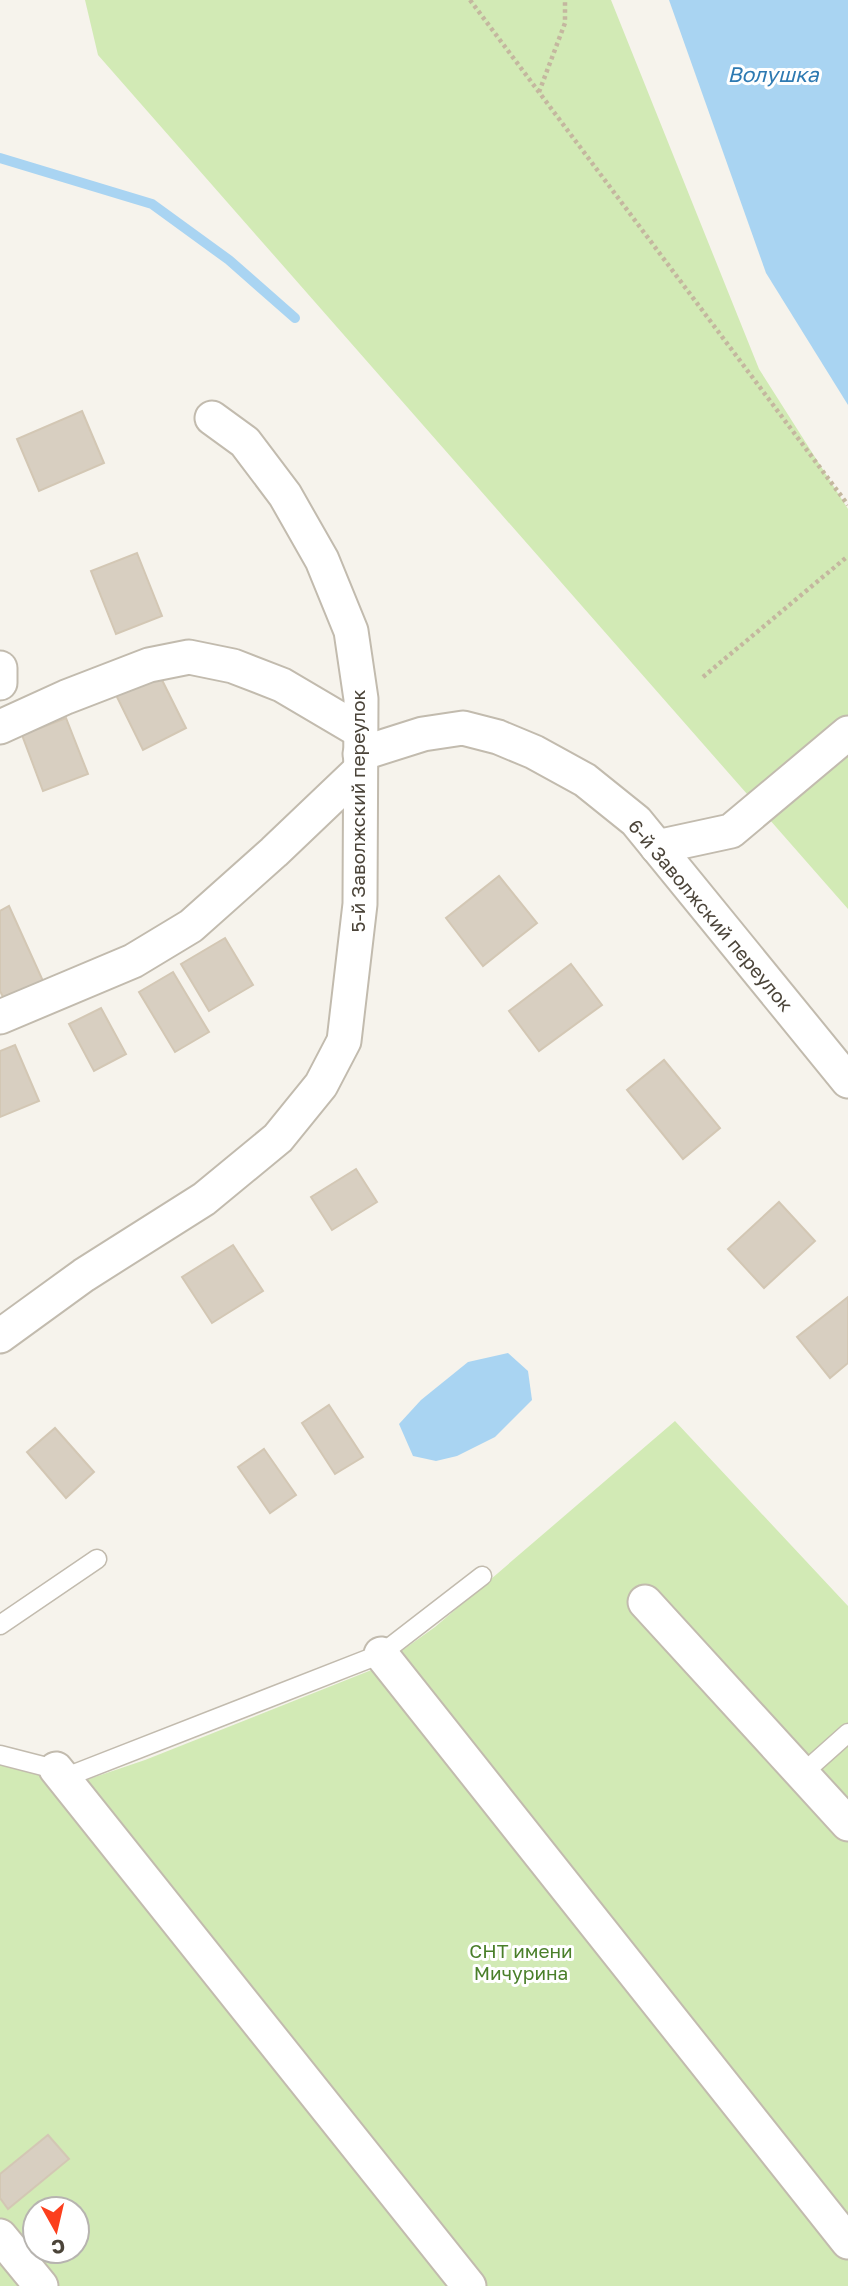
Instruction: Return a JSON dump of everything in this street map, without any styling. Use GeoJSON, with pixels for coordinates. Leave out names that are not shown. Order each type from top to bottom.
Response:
{"type":"FeatureCollection","features":[{"type":"Feature","properties":{"kind":"street","name":"5-й Заволжский переулок"},"geometry":{"type":"LineString","coordinates":[[0,1336],[84,1275],[204,1199],[278,1138],[321,1085],[344,1041],[360,904],[361,699],[351,631],[322,560],[277,485],[244,442],[212,418]]}},
{"type":"Feature","properties":{"kind":"street"},"geometry":{"type":"LineString","coordinates":[[0,727],[65,697],[149,665],[189,657],[233,666],[282,685],[360,752],[274,852],[191,926],[134,961],[0,1017]]}},
{"type":"Feature","properties":{"kind":"street"},"geometry":{"type":"LineString","coordinates":[[0,668],[0,683]]}},
{"type":"Feature","properties":{"kind":"street","name":"6-й Заволжский переулок"},"geometry":{"type":"LineString","coordinates":[[360,752],[423,734],[463,729],[498,737],[534,751],[585,780],[636,821],[848,1081]]}},
{"type":"Feature","properties":{"kind":"street"},"geometry":{"type":"LineString","coordinates":[[657,847],[731,831],[848,733]]}},
{"type":"Feature","properties":{"kind":"street"},"geometry":{"type":"LineString","coordinates":[[645,1602],[848,1824]]}},
{"type":"Feature","properties":{"kind":"street"},"geometry":{"type":"LineString","coordinates":[[382,1654],[848,2242]]}},
{"type":"Feature","properties":{"kind":"street"},"geometry":{"type":"LineString","coordinates":[[56,1769],[469,2286]]}},
{"type":"Feature","properties":{"kind":"street"},"geometry":{"type":"LineString","coordinates":[[0,2236],[41,2286]]}},
{"type":"Feature","properties":{"kind":"lane"},"geometry":{"type":"LineString","coordinates":[[0,1625],[97,1559]]}},
{"type":"Feature","properties":{"kind":"lane"},"geometry":{"type":"LineString","coordinates":[[0,1755],[74,1774],[382,1654],[482,1576]]}},
{"type":"Feature","properties":{"kind":"lane"},"geometry":{"type":"LineString","coordinates":[[802,1774],[848,1733]]}},
{"type":"Feature","properties":{"kind":"path"},"geometry":{"type":"LineString","coordinates":[[470,0],[848,505]]}},
{"type":"Feature","properties":{"kind":"path"},"geometry":{"type":"LineString","coordinates":[[538,92],[565,23],[565,0]]}},
{"type":"Feature","properties":{"kind":"path"},"geometry":{"type":"LineString","coordinates":[[703,677],[848,556]]}},
{"type":"Feature","properties":{"kind":"green space"},"geometry":{"type":"Polygon","coordinates":[[[85,0],[611,0],[759,369],[848,509],[848,909],[98,55],[85,0]]]}},
{"type":"Feature","properties":{"kind":"green space","name":"СНТ имени Мичурина"},"geometry":{"type":"Polygon","coordinates":[[[675,1421],[848,1606],[848,2286],[0,2286],[0,1763],[77,1783],[145,1760],[379,1667],[435,1627],[675,1421]]]}},
{"type":"Feature","properties":{"kind":"water","name":"Волушка"},"geometry":{"type":"Polygon","coordinates":[[[669,0],[848,0],[848,405],[766,273],[669,0]]]}},
{"type":"Feature","properties":{"kind":"water"},"geometry":{"type":"Polygon","coordinates":[[[508,1353],[528,1371],[532,1400],[495,1437],[457,1456],[436,1461],[413,1456],[399,1424],[421,1400],[468,1362],[508,1353]]]}},
{"type":"Feature","properties":{"kind":"building"},"geometry":{"type":"Polygon","coordinates":[[[82,411],[104,463],[39,491],[17,439],[82,411]]]}},
{"type":"Feature","properties":{"kind":"building"},"geometry":{"type":"Polygon","coordinates":[[[137,553],[162,616],[116,634],[91,571],[137,553]]]}},
{"type":"Feature","properties":{"kind":"building"},"geometry":{"type":"Polygon","coordinates":[[[159,674],[186,728],[143,750],[116,695],[159,674]]]}},
{"type":"Feature","properties":{"kind":"building"},"geometry":{"type":"Polygon","coordinates":[[[66,718],[88,774],[43,791],[22,735],[66,718]]]}},
{"type":"Feature","properties":{"kind":"building"},"geometry":{"type":"Polygon","coordinates":[[[499,876],[537,923],[483,966],[446,918],[499,876]]]}},
{"type":"Feature","properties":{"kind":"building"},"geometry":{"type":"Polygon","coordinates":[[[9,906],[43,981],[4,999],[0,991],[0,911],[9,906]]]}},
{"type":"Feature","properties":{"kind":"building"},"geometry":{"type":"Polygon","coordinates":[[[225,938],[253,985],[209,1011],[181,964],[225,938]]]}},
{"type":"Feature","properties":{"kind":"building"},"geometry":{"type":"Polygon","coordinates":[[[571,964],[602,1005],[539,1051],[509,1011],[571,964]]]}},
{"type":"Feature","properties":{"kind":"building"},"geometry":{"type":"Polygon","coordinates":[[[173,972],[209,1032],[175,1052],[139,992],[173,972]]]}},
{"type":"Feature","properties":{"kind":"building"},"geometry":{"type":"Polygon","coordinates":[[[101,1008],[126,1054],[94,1071],[69,1024],[101,1008]]]}},
{"type":"Feature","properties":{"kind":"building"},"geometry":{"type":"Polygon","coordinates":[[[15,1045],[39,1101],[0,1117],[0,1051],[15,1045]]]}},
{"type":"Feature","properties":{"kind":"building"},"geometry":{"type":"Polygon","coordinates":[[[664,1060],[720,1128],[683,1159],[627,1090],[664,1060]]]}},
{"type":"Feature","properties":{"kind":"building"},"geometry":{"type":"Polygon","coordinates":[[[356,1169],[377,1202],[332,1230],[311,1197],[356,1169]]]}},
{"type":"Feature","properties":{"kind":"building"},"geometry":{"type":"Polygon","coordinates":[[[779,1202],[815,1241],[764,1288],[728,1249],[779,1202]]]}},
{"type":"Feature","properties":{"kind":"building"},"geometry":{"type":"Polygon","coordinates":[[[233,1245],[263,1291],[212,1323],[182,1277],[233,1245]]]}},
{"type":"Feature","properties":{"kind":"building"},"geometry":{"type":"Polygon","coordinates":[[[848,1297],[848,1363],[830,1378],[797,1337],[848,1297]]]}},
{"type":"Feature","properties":{"kind":"building"},"geometry":{"type":"Polygon","coordinates":[[[329,1405],[363,1457],[335,1474],[302,1423],[329,1405]]]}},
{"type":"Feature","properties":{"kind":"building"},"geometry":{"type":"Polygon","coordinates":[[[55,1428],[94,1472],[66,1498],[27,1452],[55,1428]]]}},
{"type":"Feature","properties":{"kind":"building"},"geometry":{"type":"Polygon","coordinates":[[[264,1449],[296,1495],[270,1513],[238,1467],[264,1449]]]}},
{"type":"Feature","properties":{"kind":"building"},"geometry":{"type":"Polygon","coordinates":[[[48,2135],[69,2159],[25,2195],[21,2195],[21,2198],[8,2209],[0,2198],[0,2174],[48,2135]]]}},
{"type":"Feature","properties":{"kind":"waterway"},"geometry":{"type":"LineString","coordinates":[[0,158],[152,204],[229,260],[295,318]]}}]}
